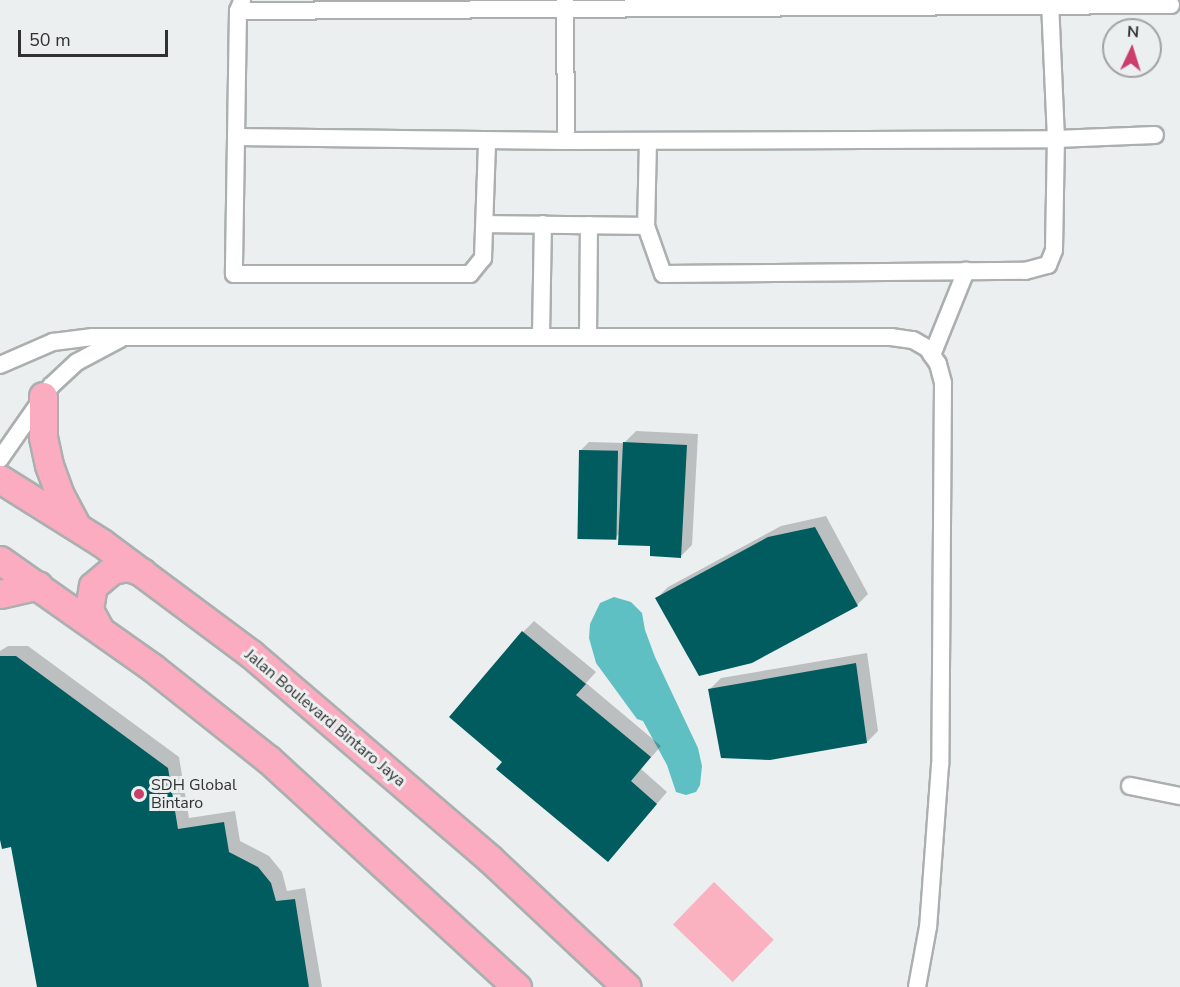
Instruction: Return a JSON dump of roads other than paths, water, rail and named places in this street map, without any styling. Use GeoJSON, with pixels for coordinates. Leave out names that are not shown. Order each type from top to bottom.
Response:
{"type":"FeatureCollection","features":[{"type":"Feature","properties":{"kind":"main road"},"geometry":{"type":"LineString","coordinates":[[43,396],[43,438],[49,465],[60,495],[78,526]]}},
{"type":"Feature","properties":{"kind":"main road","name":"Jalan Boulevard Bintaro Jaya"},"geometry":{"type":"LineString","coordinates":[[0,478],[78,526],[251,654],[503,870],[627,987]]}},
{"type":"Feature","properties":{"kind":"main road"},"geometry":{"type":"LineString","coordinates":[[0,560],[153,668],[268,759],[517,987]]}},
{"type":"Feature","properties":{"kind":"main road"},"geometry":{"type":"LineString","coordinates":[[101,631],[89,610],[93,586],[112,570],[128,567],[144,573]]}},
{"type":"Feature","properties":{"kind":"main road"},"geometry":{"type":"LineString","coordinates":[[0,594],[38,585]]}},
{"type":"Feature","properties":{"kind":"street"},"geometry":{"type":"LineString","coordinates":[[648,141],[646,226],[663,274],[1025,271],[1048,265],[1054,249],[1056,139],[1051,3]]}},
{"type":"Feature","properties":{"kind":"street"},"geometry":{"type":"LineString","coordinates":[[487,141],[483,258],[470,274],[234,274],[240,5],[1051,3],[1171,5]]}},
{"type":"Feature","properties":{"kind":"street"},"geometry":{"type":"LineString","coordinates":[[565,4],[566,141]]}},
{"type":"Feature","properties":{"kind":"street"},"geometry":{"type":"LineString","coordinates":[[236,138],[648,141],[1056,139],[1155,135]]}},
{"type":"Feature","properties":{"kind":"street"},"geometry":{"type":"LineString","coordinates":[[485,224],[646,226]]}},
{"type":"Feature","properties":{"kind":"street"},"geometry":{"type":"LineString","coordinates":[[541,336],[543,224]]}},
{"type":"Feature","properties":{"kind":"street"},"geometry":{"type":"LineString","coordinates":[[588,336],[589,225]]}},
{"type":"Feature","properties":{"kind":"street"},"geometry":{"type":"LineString","coordinates":[[932,355],[966,271]]}},
{"type":"Feature","properties":{"kind":"street"},"geometry":{"type":"LineString","coordinates":[[0,459],[43,396],[77,362],[124,337]]}},
{"type":"Feature","properties":{"kind":"street"},"geometry":{"type":"LineString","coordinates":[[0,365],[33,349],[62,340],[124,337],[891,337],[913,340],[927,348],[938,364],[943,383],[940,765],[928,927],[917,987]]}},
{"type":"Feature","properties":{"kind":"street"},"geometry":{"type":"LineString","coordinates":[[1130,786],[1180,796]]}},
{"type":"Feature","properties":{"kind":"water"},"geometry":{"type":"Polygon","coordinates":[[[614,597],[631,602],[642,613],[645,630],[655,657],[698,748],[702,766],[700,785],[696,792],[686,795],[676,792],[667,765],[643,721],[637,719],[596,663],[589,638],[590,624],[600,603],[614,597]]]}},
{"type":"Feature","properties":{"kind":"place","name":"SDH Global Bintaro"},"geometry":{"type":"Point","coordinates":[139,794]}}]}
